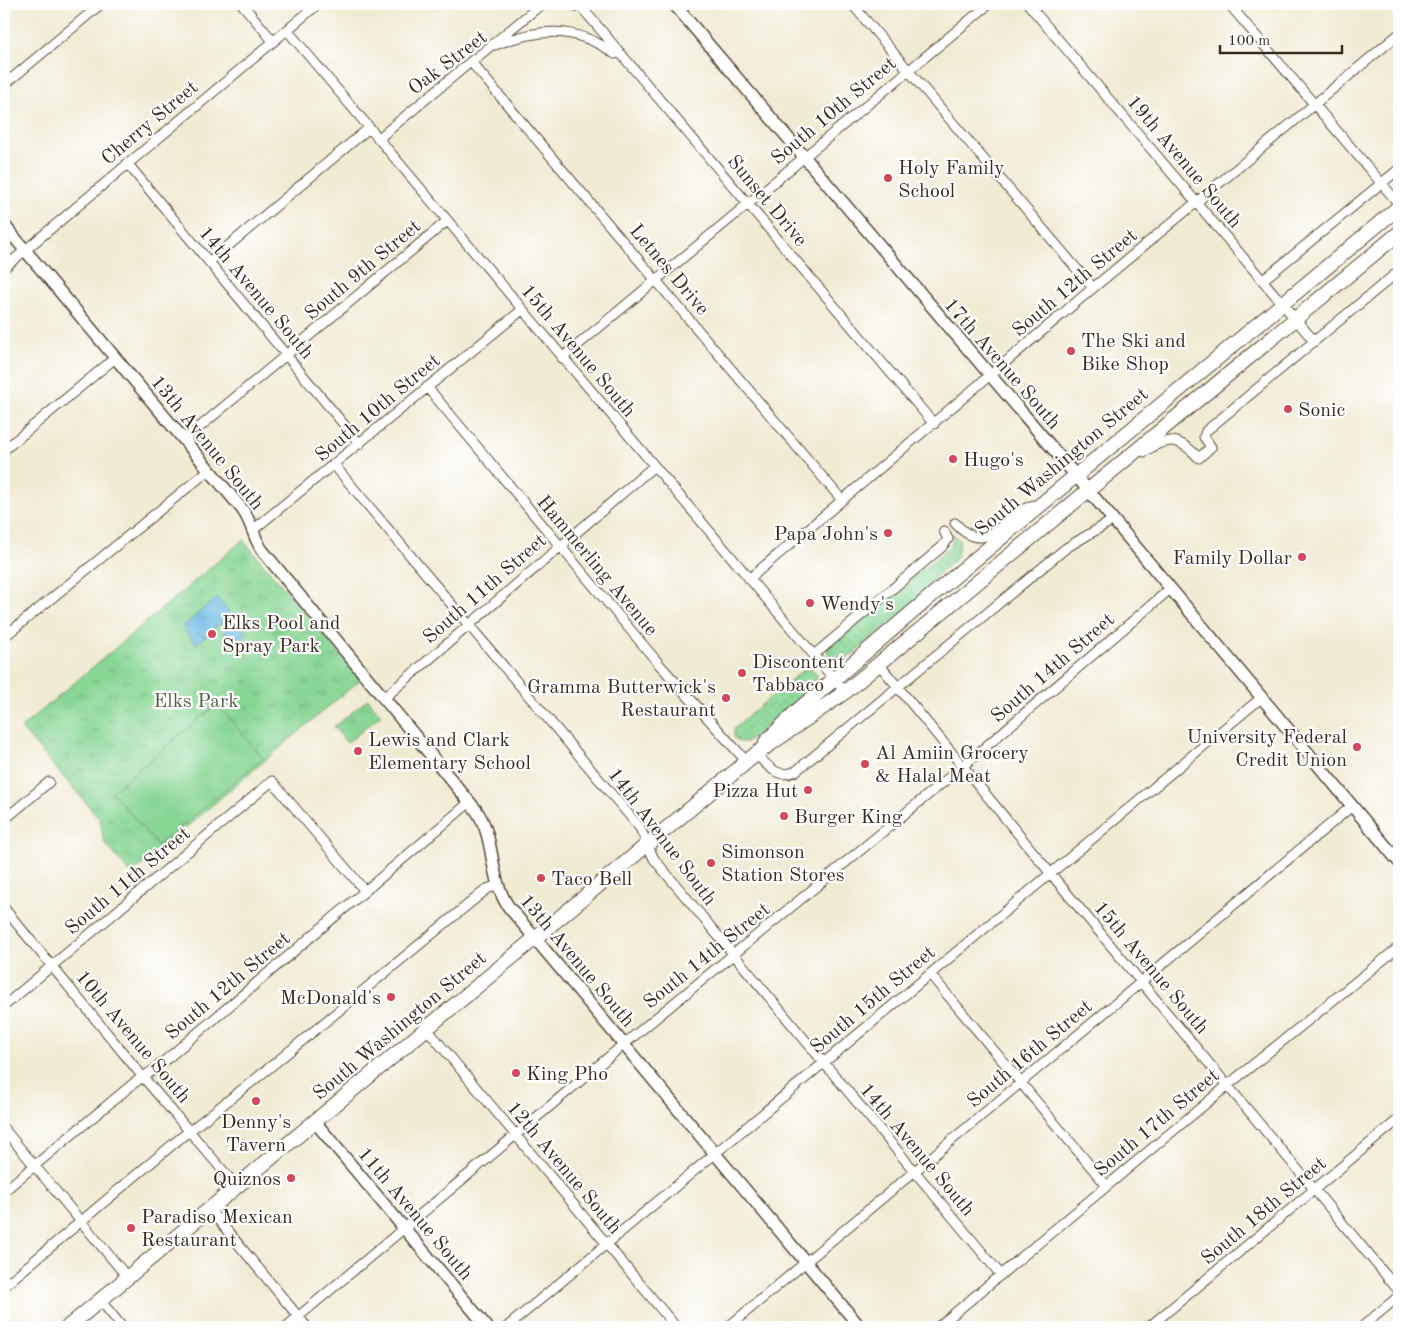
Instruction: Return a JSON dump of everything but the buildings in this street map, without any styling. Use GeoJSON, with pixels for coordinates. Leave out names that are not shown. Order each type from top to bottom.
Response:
{"type":"FeatureCollection","features":[{"type":"Feature","properties":{"kind":"main road","name":"South Washington Street"},"geometry":{"type":"LineString","coordinates":[[752,758],[796,711],[834,678],[1040,504],[1283,305],[1399,206]]}},
{"type":"Feature","properties":{"kind":"main road","name":"South Washington Street"},"geometry":{"type":"LineString","coordinates":[[68,1327],[752,758],[845,692],[1295,318],[1399,234]]}},
{"type":"Feature","properties":{"kind":"street"},"geometry":{"type":"LineString","coordinates":[[4,85],[101,4]]}},
{"type":"Feature","properties":{"kind":"street"},"geometry":{"type":"LineString","coordinates":[[242,4],[273,41]]}},
{"type":"Feature","properties":{"kind":"street","name":"Cherry Street"},"geometry":{"type":"LineString","coordinates":[[4,268],[318,4]]}},
{"type":"Feature","properties":{"kind":"street"},"geometry":{"type":"LineString","coordinates":[[471,62],[538,7],[545,4]]}},
{"type":"Feature","properties":{"kind":"street","name":"Sunset Drive"},"geometry":{"type":"LineString","coordinates":[[572,4],[583,9],[934,424]]}},
{"type":"Feature","properties":{"kind":"street","name":"17th Avenue South"},"geometry":{"type":"LineString","coordinates":[[674,4],[803,158],[1088,490],[1399,862]]}},
{"type":"Feature","properties":{"kind":"street"},"geometry":{"type":"LineString","coordinates":[[852,4],[1093,288]]}},
{"type":"Feature","properties":{"kind":"street","name":"South 10th Street"},"geometry":{"type":"LineString","coordinates":[[562,358],[988,4]]}},
{"type":"Feature","properties":{"kind":"street","name":"19th Avenue South"},"geometry":{"type":"LineString","coordinates":[[1028,4],[1314,342]]}},
{"type":"Feature","properties":{"kind":"street"},"geometry":{"type":"LineString","coordinates":[[1229,4],[1399,206]]}},
{"type":"Feature","properties":{"kind":"street","name":"15th Avenue South"},"geometry":{"type":"LineString","coordinates":[[287,30],[845,692]]}},
{"type":"Feature","properties":{"kind":"street","name":"Oak Street"},"geometry":{"type":"LineString","coordinates":[[378,139],[471,62],[494,46],[524,34],[549,32],[576,35],[600,43],[627,63]]}},
{"type":"Feature","properties":{"kind":"street","name":"South 12th Street"},"geometry":{"type":"LineString","coordinates":[[749,579],[1093,288],[1399,34]]}},
{"type":"Feature","properties":{"kind":"street","name":"Letnes Drive"},"geometry":{"type":"LineString","coordinates":[[471,62],[842,500]]}},
{"type":"Feature","properties":{"kind":"street"},"geometry":{"type":"LineString","coordinates":[[209,262],[369,128]]}},
{"type":"Feature","properties":{"kind":"street","name":"14th Avenue South"},"geometry":{"type":"LineString","coordinates":[[127,163],[360,444]]}},
{"type":"Feature","properties":{"kind":"street"},"geometry":{"type":"LineString","coordinates":[[1263,280],[1399,169]]}},
{"type":"Feature","properties":{"kind":"street","name":"South 9th Street"},"geometry":{"type":"LineString","coordinates":[[184,440],[447,221]]}},
{"type":"Feature","properties":{"kind":"street","name":"13th Avenue South"},"geometry":{"type":"LineString","coordinates":[[4,225],[248,517],[262,550],[470,802],[485,826],[498,885],[508,906],[860,1327]]}},
{"type":"Feature","properties":{"kind":"street"},"geometry":{"type":"LineString","coordinates":[[1114,468],[1124,465],[1154,445],[1168,440],[1181,442],[1199,458],[1211,447],[1204,437],[1206,431],[1399,271]]}},
{"type":"Feature","properties":{"kind":"street","name":"South 10th Street"},"geometry":{"type":"LineString","coordinates":[[253,530],[522,310]]}},
{"type":"Feature","properties":{"kind":"street"},"geometry":{"type":"LineString","coordinates":[[4,450],[116,358]]}},
{"type":"Feature","properties":{"kind":"street","name":"Hammerling Avenue"},"geometry":{"type":"LineString","coordinates":[[427,388],[659,664],[752,758],[780,774],[790,774],[898,687]]}},
{"type":"Feature","properties":{"kind":"street","name":"14th Avenue South"},"geometry":{"type":"LineString","coordinates":[[334,465],[640,828],[654,859],[1001,1275]]}},
{"type":"Feature","properties":{"kind":"street","name":"South 11th Street"},"geometry":{"type":"LineString","coordinates":[[384,699],[654,466]]}},
{"type":"Feature","properties":{"kind":"street"},"geometry":{"type":"LineString","coordinates":[[4,637],[209,470]]}},
{"type":"Feature","properties":{"kind":"street"},"geometry":{"type":"LineString","coordinates":[[955,523],[972,536],[986,536],[997,531],[1025,509],[1040,504]]}},
{"type":"Feature","properties":{"kind":"street"},"geometry":{"type":"LineString","coordinates":[[898,687],[1066,548],[1113,520]]}},
{"type":"Feature","properties":{"kind":"street"},"geometry":{"type":"LineString","coordinates":[[814,655],[937,553],[947,541],[944,531]]}},
{"type":"Feature","properties":{"kind":"street","name":"South 14th Street"},"geometry":{"type":"LineString","coordinates":[[286,1327],[623,1045],[963,766],[1170,589]]}},
{"type":"Feature","properties":{"kind":"street","name":"15th Avenue South"},"geometry":{"type":"LineString","coordinates":[[879,664],[1051,874],[1399,1291]]}},
{"type":"Feature","properties":{"kind":"street","name":"South 15th Street"},"geometry":{"type":"LineString","coordinates":[[507,1327],[1261,698]]}},
{"type":"Feature","properties":{"kind":"street","name":"South 11th Street"},"geometry":{"type":"LineString","coordinates":[[4,1006],[272,781],[364,891]]}},
{"type":"Feature","properties":{"kind":"street"},"geometry":{"type":"LineString","coordinates":[[4,820],[48,782]]}},
{"type":"Feature","properties":{"kind":"street","name":"South 12th Street"},"geometry":{"type":"LineString","coordinates":[[4,1191],[143,1077],[470,802]]}},
{"type":"Feature","properties":{"kind":"street","name":"South 16th Street"},"geometry":{"type":"LineString","coordinates":[[728,1327],[1352,806]]}},
{"type":"Feature","properties":{"kind":"street"},"geometry":{"type":"LineString","coordinates":[[4,1286],[190,1130],[487,889],[498,885]]}},
{"type":"Feature","properties":{"kind":"street","name":"10th Avenue South"},"geometry":{"type":"LineString","coordinates":[[4,908],[143,1077],[237,1187]]}},
{"type":"Feature","properties":{"kind":"street","name":"South 17th Street"},"geometry":{"type":"LineString","coordinates":[[938,1327],[1228,1085],[1399,947]]}},
{"type":"Feature","properties":{"kind":"street"},"geometry":{"type":"LineString","coordinates":[[930,974],[1107,1186]]}},
{"type":"Feature","properties":{"kind":"street","name":"12th Avenue South"},"geometry":{"type":"LineString","coordinates":[[427,1029],[676,1327]]}},
{"type":"Feature","properties":{"kind":"street","name":"South 18th Street"},"geometry":{"type":"LineString","coordinates":[[1149,1327],[1399,1119]]}},
{"type":"Feature","properties":{"kind":"street","name":"11th Avenue South"},"geometry":{"type":"LineString","coordinates":[[315,1122],[487,1327]]}},
{"type":"Feature","properties":{"kind":"street"},"geometry":{"type":"LineString","coordinates":[[4,1129],[80,1223],[128,1278]]}},
{"type":"Feature","properties":{"kind":"street"},"geometry":{"type":"LineString","coordinates":[[210,1210],[307,1327]]}},
{"type":"Feature","properties":{"kind":"street"},"geometry":{"type":"LineString","coordinates":[[1362,1327],[1399,1296]]}},
{"type":"Feature","properties":{"kind":"street"},"geometry":{"type":"LineString","coordinates":[[100,1301],[122,1327]]}},
{"type":"Feature","properties":{"kind":"green space"},"geometry":{"type":"Polygon","coordinates":[[[952,533],[960,541],[957,557],[928,584],[916,601],[842,663],[834,663],[828,659],[828,648],[950,547],[953,541],[952,533]]]}},
{"type":"Feature","properties":{"kind":"green space","name":"Elks Park"},"geometry":{"type":"Polygon","coordinates":[[[243,540],[361,679],[131,874],[104,842],[100,819],[21,728],[243,540]]]}},
{"type":"Feature","properties":{"kind":"green space"},"geometry":{"type":"Polygon","coordinates":[[[811,668],[817,675],[816,684],[748,742],[740,742],[734,738],[734,728],[803,670],[811,668]]]}},
{"type":"Feature","properties":{"kind":"green space"},"geometry":{"type":"Polygon","coordinates":[[[368,699],[381,715],[347,743],[334,727],[368,699]]]}},
{"type":"Feature","properties":{"kind":"green space"},"geometry":{"type":"Polygon","coordinates":[[[217,704],[263,758],[158,846],[112,792],[217,704]]]}},
{"type":"Feature","properties":{"kind":"water"},"geometry":{"type":"Polygon","coordinates":[[[217,598],[231,615],[196,644],[182,627],[217,598]]]}},
{"type":"Feature","properties":{"kind":"water"},"geometry":{"type":"Polygon","coordinates":[[[237,621],[247,633],[233,644],[223,633],[237,621]]]}},
{"type":"Feature","properties":{"kind":"place","name":"Holy Family School"},"geometry":{"type":"Point","coordinates":[888,178]}},
{"type":"Feature","properties":{"kind":"place","name":"The Ski and Bike Shop"},"geometry":{"type":"Point","coordinates":[1071,351]}},
{"type":"Feature","properties":{"kind":"place","name":"Sonic"},"geometry":{"type":"Point","coordinates":[1288,409]}},
{"type":"Feature","properties":{"kind":"place","name":"Hugo's"},"geometry":{"type":"Point","coordinates":[953,459]}},
{"type":"Feature","properties":{"kind":"place","name":"Papa John's"},"geometry":{"type":"Point","coordinates":[888,533]}},
{"type":"Feature","properties":{"kind":"place","name":"Family Dollar"},"geometry":{"type":"Point","coordinates":[1302,557]}},
{"type":"Feature","properties":{"kind":"place","name":"Wendy's"},"geometry":{"type":"Point","coordinates":[810,603]}},
{"type":"Feature","properties":{"kind":"place","name":"Elks Pool and Spray Park"},"geometry":{"type":"Point","coordinates":[212,634]}},
{"type":"Feature","properties":{"kind":"place","name":"Discontent Tabbaco"},"geometry":{"type":"Point","coordinates":[742,673]}},
{"type":"Feature","properties":{"kind":"place","name":"Gramma Butterwick's Restaurant"},"geometry":{"type":"Point","coordinates":[726,698]}},
{"type":"Feature","properties":{"kind":"place","name":"University Federal Credit Union"},"geometry":{"type":"Point","coordinates":[1357,747]}},
{"type":"Feature","properties":{"kind":"place","name":"Lewis and Clark Elementary School"},"geometry":{"type":"Point","coordinates":[358,751]}},
{"type":"Feature","properties":{"kind":"place","name":"Al Amiin Grocery & Halal Meat"},"geometry":{"type":"Point","coordinates":[865,764]}},
{"type":"Feature","properties":{"kind":"place","name":"Pizza Hut"},"geometry":{"type":"Point","coordinates":[808,790]}},
{"type":"Feature","properties":{"kind":"place","name":"Burger King"},"geometry":{"type":"Point","coordinates":[784,816]}},
{"type":"Feature","properties":{"kind":"place","name":"Simonson Station Stores"},"geometry":{"type":"Point","coordinates":[711,863]}},
{"type":"Feature","properties":{"kind":"place","name":"Taco Bell"},"geometry":{"type":"Point","coordinates":[541,878]}},
{"type":"Feature","properties":{"kind":"place","name":"McDonald's"},"geometry":{"type":"Point","coordinates":[391,997]}},
{"type":"Feature","properties":{"kind":"place","name":"King Pho"},"geometry":{"type":"Point","coordinates":[516,1073]}},
{"type":"Feature","properties":{"kind":"place","name":"Denny's Tavern"},"geometry":{"type":"Point","coordinates":[256,1101]}},
{"type":"Feature","properties":{"kind":"place","name":"Quiznos"},"geometry":{"type":"Point","coordinates":[291,1178]}},
{"type":"Feature","properties":{"kind":"place","name":"Paradiso Mexican Restaurant"},"geometry":{"type":"Point","coordinates":[131,1228]}}]}
